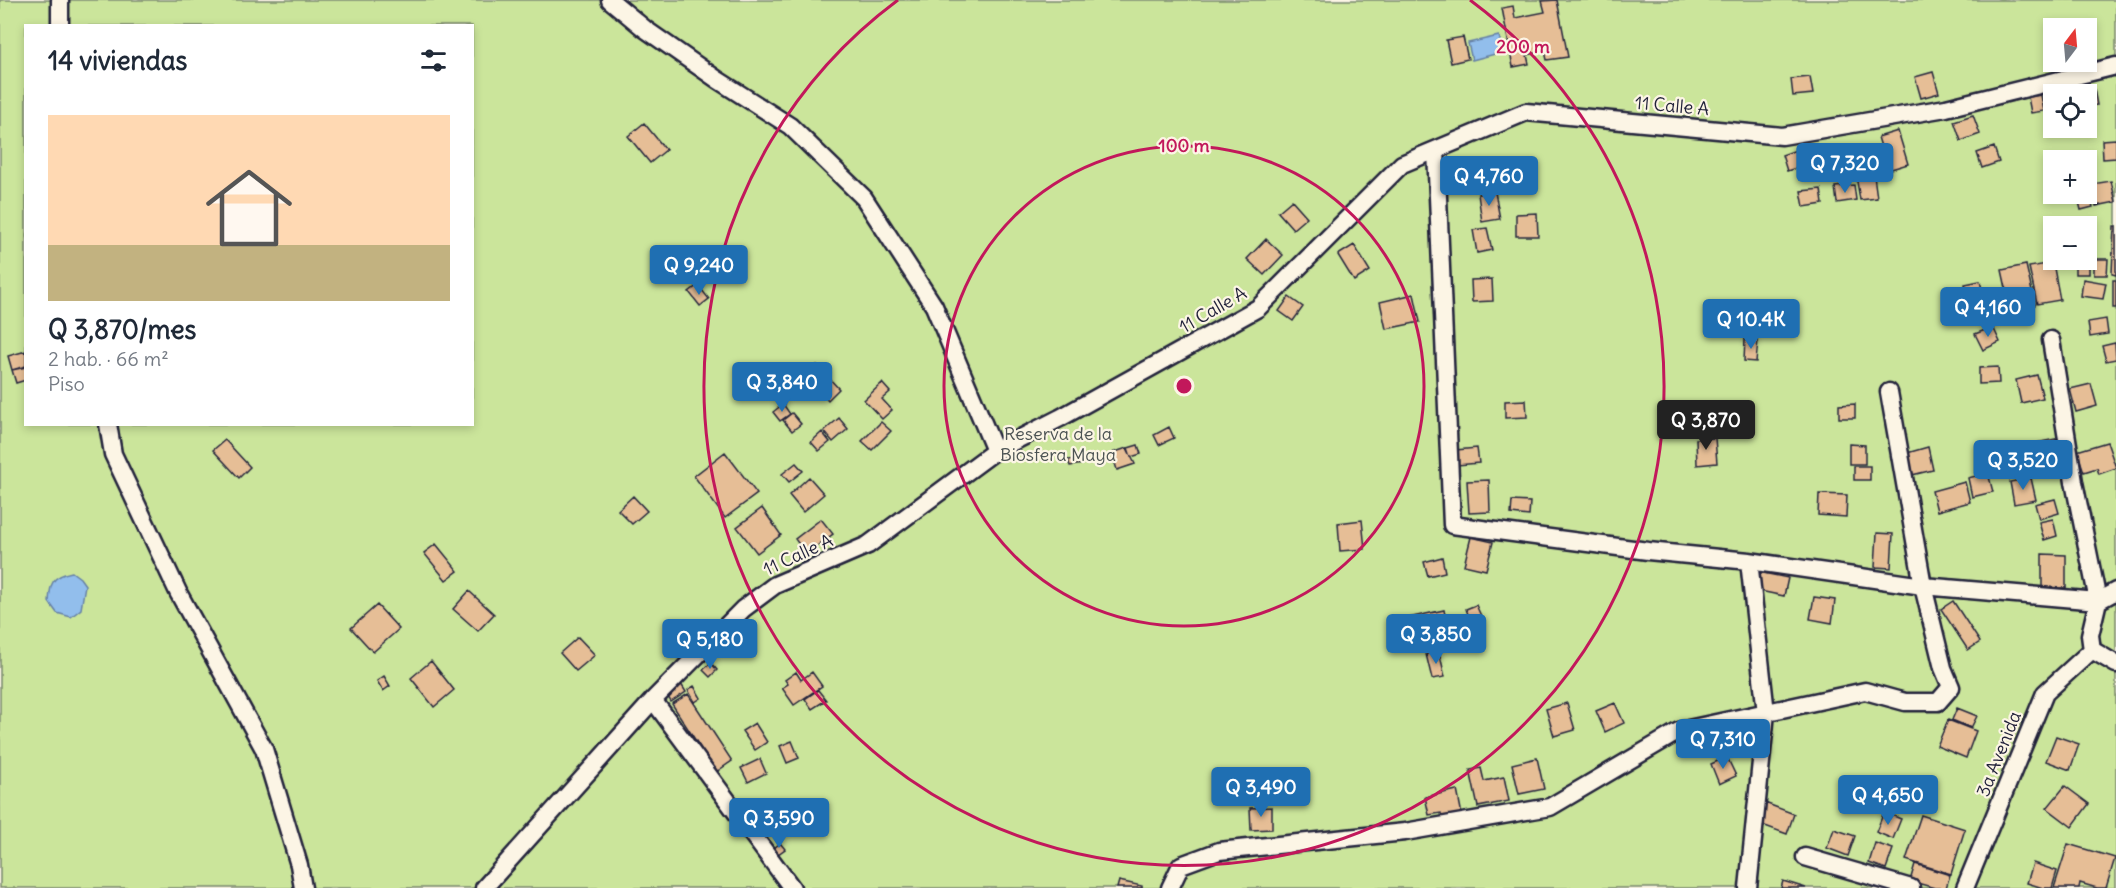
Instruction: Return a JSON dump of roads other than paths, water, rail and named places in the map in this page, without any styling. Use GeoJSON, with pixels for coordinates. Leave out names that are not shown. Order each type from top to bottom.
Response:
{"type":"FeatureCollection","features":[{"type":"Feature","properties":{"kind":"street"},"geometry":{"type":"LineString","coordinates":[[60,0],[60,24]]}},
{"type":"Feature","properties":{"kind":"street"},"geometry":{"type":"LineString","coordinates":[[610,0],[645,29],[790,126],[864,198],[934,306],[995,451]]}},
{"type":"Feature","properties":{"kind":"street","name":"11 Calle A"},"geometry":{"type":"LineString","coordinates":[[484,888],[653,700],[743,609],[775,585],[868,545],[995,451],[1060,418],[1258,308],[1402,164],[1526,112],[1782,136],[1946,108],[2116,66]]}},
{"type":"Feature","properties":{"kind":"street"},"geometry":{"type":"LineString","coordinates":[[1436,150],[1452,525],[1648,551],[1749,561],[1923,586],[2098,601],[2116,591]]}},
{"type":"Feature","properties":{"kind":"street"},"geometry":{"type":"LineString","coordinates":[[2051,340],[2074,483],[2098,601],[2090,635],[2092,650],[2116,664]]}},
{"type":"Feature","properties":{"kind":"street"},"geometry":{"type":"LineString","coordinates":[[1170,888],[1181,865],[1219,851],[1405,832],[1550,807],[1679,731],[1865,691],[1905,702],[1938,702],[1951,687],[1943,668],[1923,586],[1889,392]]}},
{"type":"Feature","properties":{"kind":"street"},"geometry":{"type":"LineString","coordinates":[[108,426],[113,454],[179,594],[264,749],[299,865],[303,888]]}},
{"type":"Feature","properties":{"kind":"street"},"geometry":{"type":"LineString","coordinates":[[1748,888],[1766,713],[1749,561]]}},
{"type":"Feature","properties":{"kind":"street","name":"3a Avenida"},"geometry":{"type":"LineString","coordinates":[[1965,888],[2045,693],[2092,650]]}},
{"type":"Feature","properties":{"kind":"street"},"geometry":{"type":"LineString","coordinates":[[653,700],[792,888]]}},
{"type":"Feature","properties":{"kind":"street"},"geometry":{"type":"LineString","coordinates":[[1805,856],[1911,888]]}},
{"type":"Feature","properties":{"kind":"water"},"geometry":{"type":"Polygon","coordinates":[[[1499,36],[1503,52],[1472,60],[1468,43],[1499,36]]]}},
{"type":"Feature","properties":{"kind":"water"},"geometry":{"type":"Polygon","coordinates":[[[72,572],[85,585],[81,609],[71,617],[57,613],[49,602],[53,581],[72,572]]]}},
{"type":"Feature","properties":{"kind":"park label","name":"Reserva de la Biosfera Maya"},"geometry":{"type":"Point","coordinates":[1058,444]}}]}
